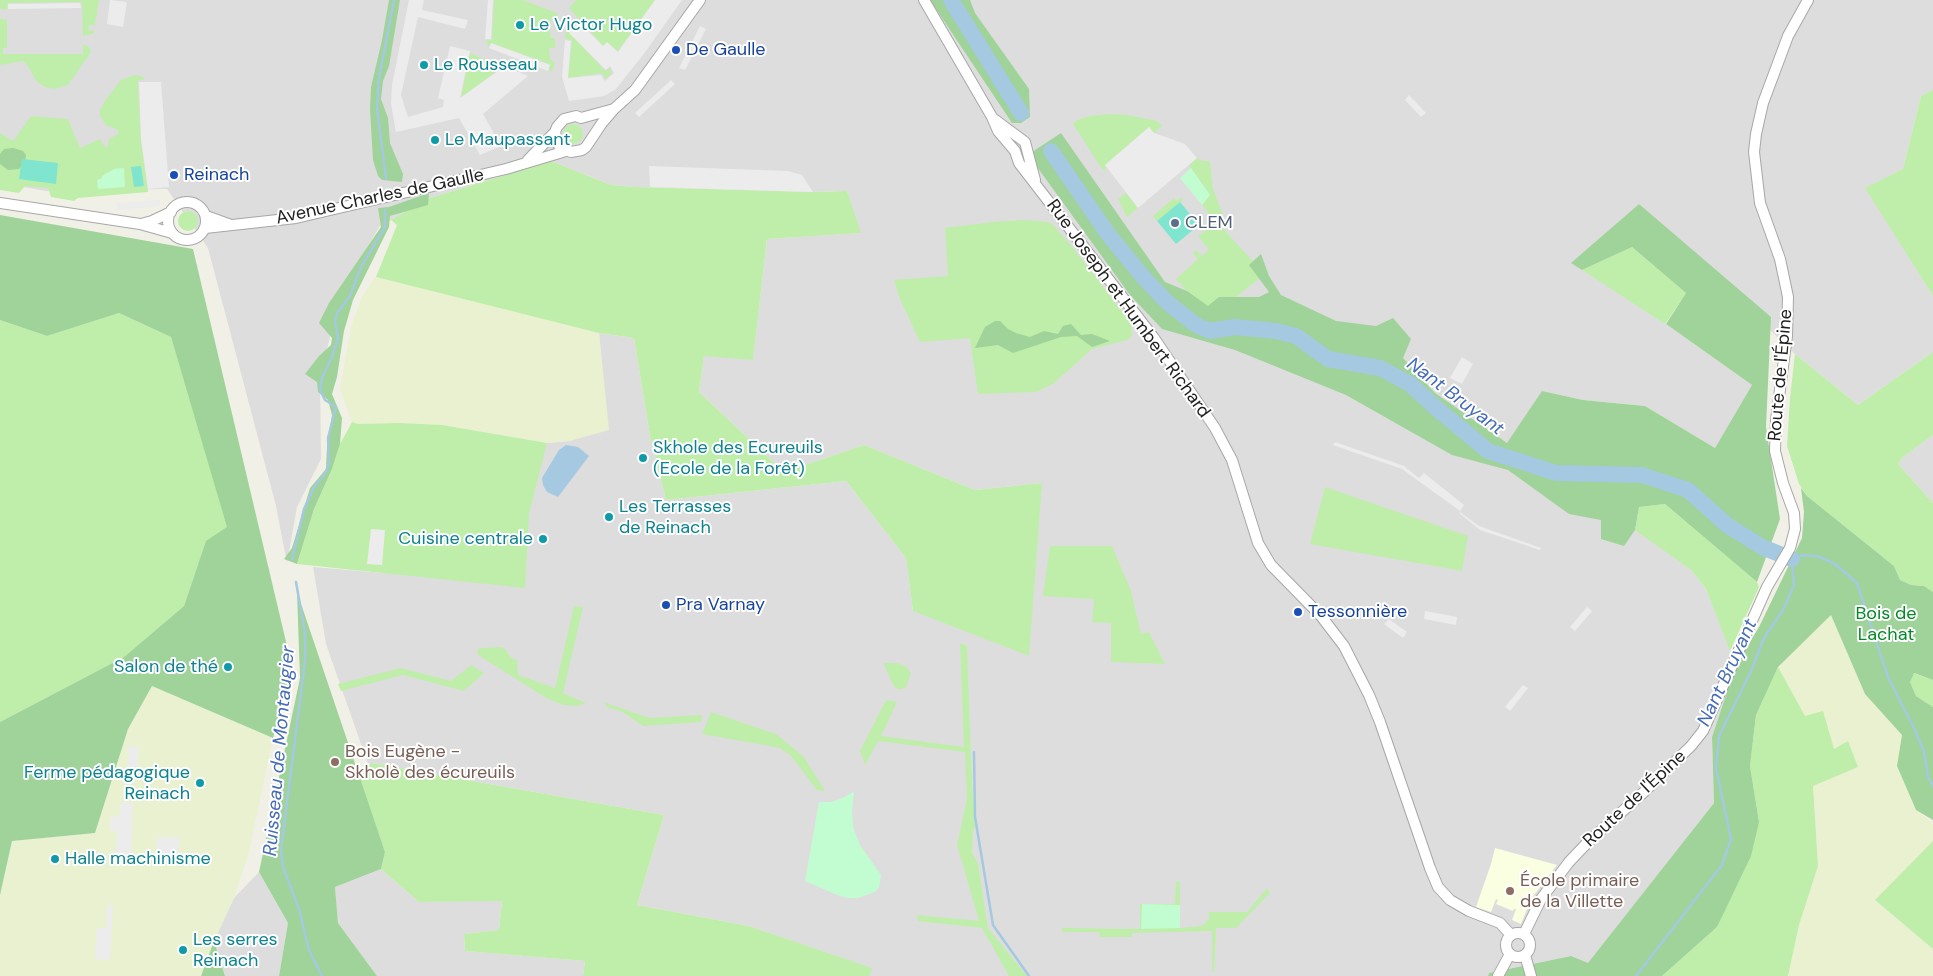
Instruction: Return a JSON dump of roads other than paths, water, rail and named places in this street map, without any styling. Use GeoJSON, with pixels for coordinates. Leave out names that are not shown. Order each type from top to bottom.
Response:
{"type":"FeatureCollection","features":[{"type":"Feature","properties":{"kind":"street","name":"Avenue Charles de Gaulle"},"geometry":{"type":"LineString","coordinates":[[205,228],[296,218],[500,171],[566,151],[582,150],[614,108],[635,90],[700,0]]}},
{"type":"Feature","properties":{"kind":"street","name":"Rue Joseph et Humbert Richard"},"geometry":{"type":"LineString","coordinates":[[924,0],[998,130],[1008,145],[1014,150],[1019,163],[1098,268],[1154,338],[1215,428],[1232,460],[1258,543],[1271,566],[1322,616],[1344,646],[1369,695],[1380,722],[1438,887],[1450,900],[1500,923],[1511,935]]}},
{"type":"Feature","properties":{"kind":"street","name":"Route de l'Épine"},"geometry":{"type":"LineString","coordinates":[[1525,955],[1530,948],[1530,944],[1524,934],[1541,900],[1569,862],[1588,842],[1644,792],[1691,746],[1703,731],[1795,530],[1794,513],[1775,451],[1776,420],[1787,336],[1788,297],[1780,259],[1760,203],[1754,152],[1760,116],[1769,86],[1788,36],[1808,0]]}},
{"type":"Feature","properties":{"kind":"street","name":"Avenue Charles de Gaulle"},"geometry":{"type":"LineString","coordinates":[[527,162],[555,132],[564,118],[576,116],[582,118],[614,108]]}},
{"type":"Feature","properties":{"kind":"street","name":"Rue Joseph et Humbert Richard"},"geometry":{"type":"LineString","coordinates":[[992,117],[1025,144],[1037,185]]}},
{"type":"Feature","properties":{"kind":"street"},"geometry":{"type":"LineString","coordinates":[[582,118],[590,126],[591,137]]}},
{"type":"Feature","properties":{"kind":"street"},"geometry":{"type":"LineString","coordinates":[[555,132],[557,143],[566,151]]}},
{"type":"Feature","properties":{"kind":"street"},"geometry":{"type":"LineString","coordinates":[[1014,150],[1014,142],[1018,140],[1025,144]]}},
{"type":"Feature","properties":{"kind":"street"},"geometry":{"type":"LineString","coordinates":[[0,203],[140,224],[172,233],[179,238],[191,240],[202,234],[205,228],[206,216],[203,210],[193,203],[180,203],[171,212],[152,221],[140,224]]}},
{"type":"Feature","properties":{"kind":"street"},"geometry":{"type":"LineString","coordinates":[[171,212],[168,224],[172,233]]}},
{"type":"Feature","properties":{"kind":"street","name":"Avenue Charles de Gaulle"},"geometry":{"type":"LineString","coordinates":[[206,216],[232,226]]}},
{"type":"Feature","properties":{"kind":"street"},"geometry":{"type":"LineString","coordinates":[[1524,934],[1515,933],[1511,935],[1506,944],[1510,954],[1517,957],[1525,955],[1531,976]]}},
{"type":"Feature","properties":{"kind":"street"},"geometry":{"type":"LineString","coordinates":[[1498,976],[1510,954]]}},
{"type":"Feature","properties":{"kind":"waterway"},"geometry":{"type":"LineString","coordinates":[[386,179],[377,107],[379,78],[394,0]]}},
{"type":"Feature","properties":{"kind":"waterway","name":"Nant Bruyant"},"geometry":{"type":"LineString","coordinates":[[951,0],[1021,113]]}},
{"type":"Feature","properties":{"kind":"waterway","name":"Nant Bruyant"},"geometry":{"type":"LineString","coordinates":[[1051,151],[1108,234],[1144,278],[1168,303],[1196,325],[1210,331],[1235,327],[1276,331],[1296,336],[1328,359],[1380,368],[1410,384],[1488,451],[1556,473],[1642,475],[1688,490],[1727,525],[1762,547],[1792,559]]}},
{"type":"Feature","properties":{"kind":"waterway"},"geometry":{"type":"LineString","coordinates":[[292,559],[304,509],[314,487],[326,472],[329,463],[328,438],[336,407],[325,400],[320,390],[322,377],[332,357],[338,338],[335,321],[337,313],[350,296],[361,267],[385,227],[385,210]]}},
{"type":"Feature","properties":{"kind":"waterway","name":"Nant Bruyant"},"geometry":{"type":"LineString","coordinates":[[1636,976],[1722,865],[1731,839],[1716,768],[1719,736],[1751,671],[1764,638],[1783,610],[1794,585],[1792,559],[1805,555],[1820,557],[1835,564],[1857,583],[1888,677],[1915,730],[1924,752],[1928,777],[1933,786]]}},
{"type":"Feature","properties":{"kind":"waterway","name":"Ruisseau de Montaugier"},"geometry":{"type":"LineString","coordinates":[[296,582],[305,633],[305,661],[281,850],[283,867],[299,909],[309,950],[322,976]]}},
{"type":"Feature","properties":{"kind":"waterway"},"geometry":{"type":"LineString","coordinates":[[974,752],[975,817],[993,925],[1029,976]]}},
{"type":"Feature","properties":{"kind":"place","name":"Le Victor Hugo"},"geometry":{"type":"Point","coordinates":[520,25]}},
{"type":"Feature","properties":{"kind":"place","name":"De Gaulle"},"geometry":{"type":"Point","coordinates":[676,50]}},
{"type":"Feature","properties":{"kind":"place","name":"Le Rousseau"},"geometry":{"type":"Point","coordinates":[424,65]}},
{"type":"Feature","properties":{"kind":"place","name":"Le Maupassant"},"geometry":{"type":"Point","coordinates":[435,140]}},
{"type":"Feature","properties":{"kind":"place","name":"Reinach"},"geometry":{"type":"Point","coordinates":[174,175]}},
{"type":"Feature","properties":{"kind":"place","name":"CLEM"},"geometry":{"type":"Point","coordinates":[1175,223]}},
{"type":"Feature","properties":{"kind":"place","name":"Skhole des Ecureuils (Ecole de la Forêt)"},"geometry":{"type":"Point","coordinates":[643,458]}},
{"type":"Feature","properties":{"kind":"place","name":"Les Terrasses de Reinach"},"geometry":{"type":"Point","coordinates":[609,517]}},
{"type":"Feature","properties":{"kind":"place","name":"Cuisine centrale"},"geometry":{"type":"Point","coordinates":[543,539]}},
{"type":"Feature","properties":{"kind":"place","name":"Pra Varnay"},"geometry":{"type":"Point","coordinates":[666,605]}},
{"type":"Feature","properties":{"kind":"place","name":"Tessonnière"},"geometry":{"type":"Point","coordinates":[1298,612]}},
{"type":"Feature","properties":{"kind":"place","name":"Salon de thé"},"geometry":{"type":"Point","coordinates":[228,667]}},
{"type":"Feature","properties":{"kind":"place","name":"Bois Eugène - Skholè des écureuils"},"geometry":{"type":"Point","coordinates":[335,762]}},
{"type":"Feature","properties":{"kind":"place","name":"Ferme pédagogique Reinach"},"geometry":{"type":"Point","coordinates":[200,783]}},
{"type":"Feature","properties":{"kind":"place","name":"Halle machinisme"},"geometry":{"type":"Point","coordinates":[55,859]}},
{"type":"Feature","properties":{"kind":"place","name":"École primaire de la Villette"},"geometry":{"type":"Point","coordinates":[1510,891]}},
{"type":"Feature","properties":{"kind":"place","name":"Les serres Reinach"},"geometry":{"type":"Point","coordinates":[183,950]}},
{"type":"Feature","properties":{"kind":"park label","name":"Bois de Lachat"},"geometry":{"type":"Point","coordinates":[1886,624]}}]}
